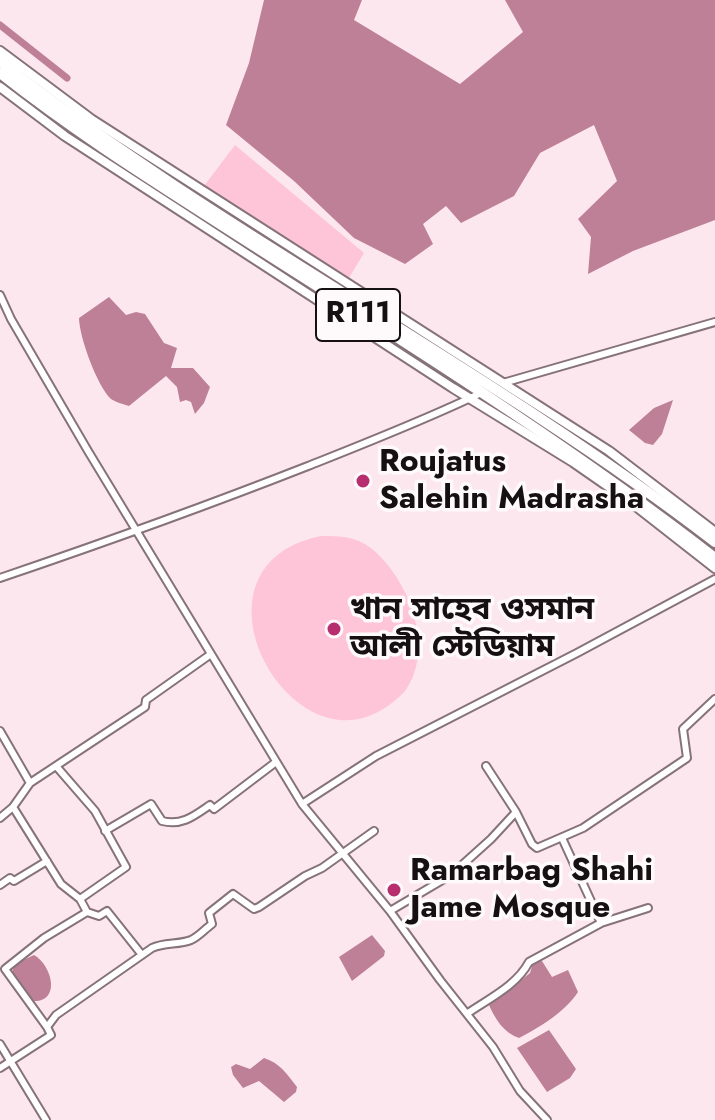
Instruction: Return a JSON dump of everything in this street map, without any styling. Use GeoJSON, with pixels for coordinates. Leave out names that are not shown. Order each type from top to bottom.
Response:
{"type":"FeatureCollection","features":[{"type":"Feature","properties":{"kind":"main road","name":"R111"},"geometry":{"type":"LineString","coordinates":[[0,61],[87,127],[257,239],[497,386],[715,542]]}},
{"type":"Feature","properties":{"kind":"main road","name":"R111"},"geometry":{"type":"LineString","coordinates":[[0,73],[60,120],[540,429],[715,558]]}},
{"type":"Feature","properties":{"kind":"street"},"geometry":{"type":"LineString","coordinates":[[0,51],[91,119],[497,386],[609,451],[715,532]]}},
{"type":"Feature","properties":{"kind":"street"},"geometry":{"type":"LineString","coordinates":[[0,87],[65,136],[573,462],[632,503],[715,568]]}},
{"type":"Feature","properties":{"kind":"street"},"geometry":{"type":"LineString","coordinates":[[0,295],[11,319],[302,804],[390,911],[493,1047],[520,1091],[547,1120]]}},
{"type":"Feature","properties":{"kind":"street"},"geometry":{"type":"LineString","coordinates":[[497,386],[715,322]]}},
{"type":"Feature","properties":{"kind":"street"},"geometry":{"type":"LineString","coordinates":[[0,578],[137,531],[372,441],[481,393]]}},
{"type":"Feature","properties":{"kind":"street"},"geometry":{"type":"LineString","coordinates":[[302,804],[376,756],[590,647],[715,579]]}},
{"type":"Feature","properties":{"kind":"street"},"geometry":{"type":"LineString","coordinates":[[0,818],[13,807],[30,783],[145,707],[146,700],[211,654]]}},
{"type":"Feature","properties":{"kind":"street"},"geometry":{"type":"LineString","coordinates":[[486,766],[534,847],[583,828],[687,758],[683,729],[715,699]]}},
{"type":"Feature","properties":{"kind":"street"},"geometry":{"type":"LineString","coordinates":[[0,731],[30,783]]}},
{"type":"Feature","properties":{"kind":"street"},"geometry":{"type":"LineString","coordinates":[[105,831],[151,804],[162,821],[175,824],[190,819],[210,805],[214,809],[276,762]]}},
{"type":"Feature","properties":{"kind":"street"},"geometry":{"type":"LineString","coordinates":[[56,766],[95,811],[126,867],[80,899]]}},
{"type":"Feature","properties":{"kind":"street"},"geometry":{"type":"LineString","coordinates":[[13,807],[61,884],[80,899],[87,912],[99,916],[107,911],[142,955]]}},
{"type":"Feature","properties":{"kind":"street"},"geometry":{"type":"LineString","coordinates":[[390,911],[451,875],[516,812]]}},
{"type":"Feature","properties":{"kind":"street"},"geometry":{"type":"LineString","coordinates":[[47,1027],[56,1015],[142,955],[167,942],[192,940],[212,924],[209,913],[233,894],[254,909],[259,907],[374,831]]}},
{"type":"Feature","properties":{"kind":"street"},"geometry":{"type":"LineString","coordinates":[[562,838],[601,923]]}},
{"type":"Feature","properties":{"kind":"street"},"geometry":{"type":"LineString","coordinates":[[0,885],[10,878],[14,881],[47,861]]}},
{"type":"Feature","properties":{"kind":"street"},"geometry":{"type":"LineString","coordinates":[[468,1013],[512,984],[523,974],[529,962],[601,923],[648,908]]}},
{"type":"Feature","properties":{"kind":"street"},"geometry":{"type":"LineString","coordinates":[[0,1068],[51,1035],[5,969],[44,938],[87,912]]}},
{"type":"Feature","properties":{"kind":"street"},"geometry":{"type":"LineString","coordinates":[[0,1044],[46,1120]]}},
{"type":"Feature","properties":{"kind":"shaded area"},"geometry":{"type":"Polygon","coordinates":[[[264,0],[362,0],[354,20],[460,84],[523,32],[505,0],[715,0],[715,220],[633,251],[588,274],[591,237],[578,219],[617,181],[594,125],[540,153],[514,196],[461,223],[446,206],[423,224],[433,244],[405,264],[354,238],[294,181],[226,125],[249,63],[264,0]]]}},
{"type":"Feature","properties":{"kind":"shaded area"},"geometry":{"type":"Polygon","coordinates":[[[235,145],[364,253],[341,291],[195,198],[235,145]]]}},
{"type":"Feature","properties":{"kind":"shaded area"},"geometry":{"type":"Polygon","coordinates":[[[109,297],[126,315],[136,312],[145,314],[164,343],[177,348],[171,368],[193,368],[210,387],[204,403],[195,414],[191,402],[180,402],[177,387],[166,376],[129,406],[113,400],[106,393],[90,360],[79,318],[109,297]]]}},
{"type":"Feature","properties":{"kind":"shaded area"},"geometry":{"type":"Polygon","coordinates":[[[673,400],[662,434],[653,445],[645,443],[629,430],[654,408],[673,400]]]}},
{"type":"Feature","properties":{"kind":"shaded area"},"geometry":{"type":"Polygon","coordinates":[[[321,536],[351,538],[368,546],[395,574],[413,613],[418,634],[414,674],[405,691],[376,713],[341,720],[308,709],[281,685],[261,653],[252,617],[257,582],[279,554],[321,536]]]}},
{"type":"Feature","properties":{"kind":"shaded area"},"geometry":{"type":"Polygon","coordinates":[[[372,935],[385,951],[384,956],[352,981],[339,957],[372,935]]]}},
{"type":"Feature","properties":{"kind":"shaded area"},"geometry":{"type":"Polygon","coordinates":[[[34,955],[46,967],[51,990],[48,996],[32,1001],[12,972],[15,964],[34,955]]]}},
{"type":"Feature","properties":{"kind":"shaded area"},"geometry":{"type":"Polygon","coordinates":[[[542,961],[552,977],[568,970],[578,992],[559,1012],[519,1038],[501,1025],[489,1005],[530,973],[533,963],[542,961]]]}},
{"type":"Feature","properties":{"kind":"shaded area"},"geometry":{"type":"Polygon","coordinates":[[[549,1030],[576,1069],[570,1078],[547,1092],[517,1048],[549,1030]]]}},
{"type":"Feature","properties":{"kind":"shaded area"},"geometry":{"type":"Polygon","coordinates":[[[264,1058],[279,1066],[297,1087],[296,1092],[284,1102],[259,1081],[243,1088],[233,1075],[231,1067],[236,1064],[250,1069],[264,1058]]]}},
{"type":"Feature","properties":{"kind":"waterway"},"geometry":{"type":"LineString","coordinates":[[0,25],[67,78]]}},
{"type":"Feature","properties":{"kind":"place","name":"Roujatus Salehin Madrasha"},"geometry":{"type":"Point","coordinates":[363,481]}},
{"type":"Feature","properties":{"kind":"place","name":"খান সাহেব ওসমান আলী স্টেডিয়াম"},"geometry":{"type":"Point","coordinates":[334,629]}},
{"type":"Feature","properties":{"kind":"place","name":"Ramarbag Shahi Jame Mosque"},"geometry":{"type":"Point","coordinates":[394,890]}}]}
